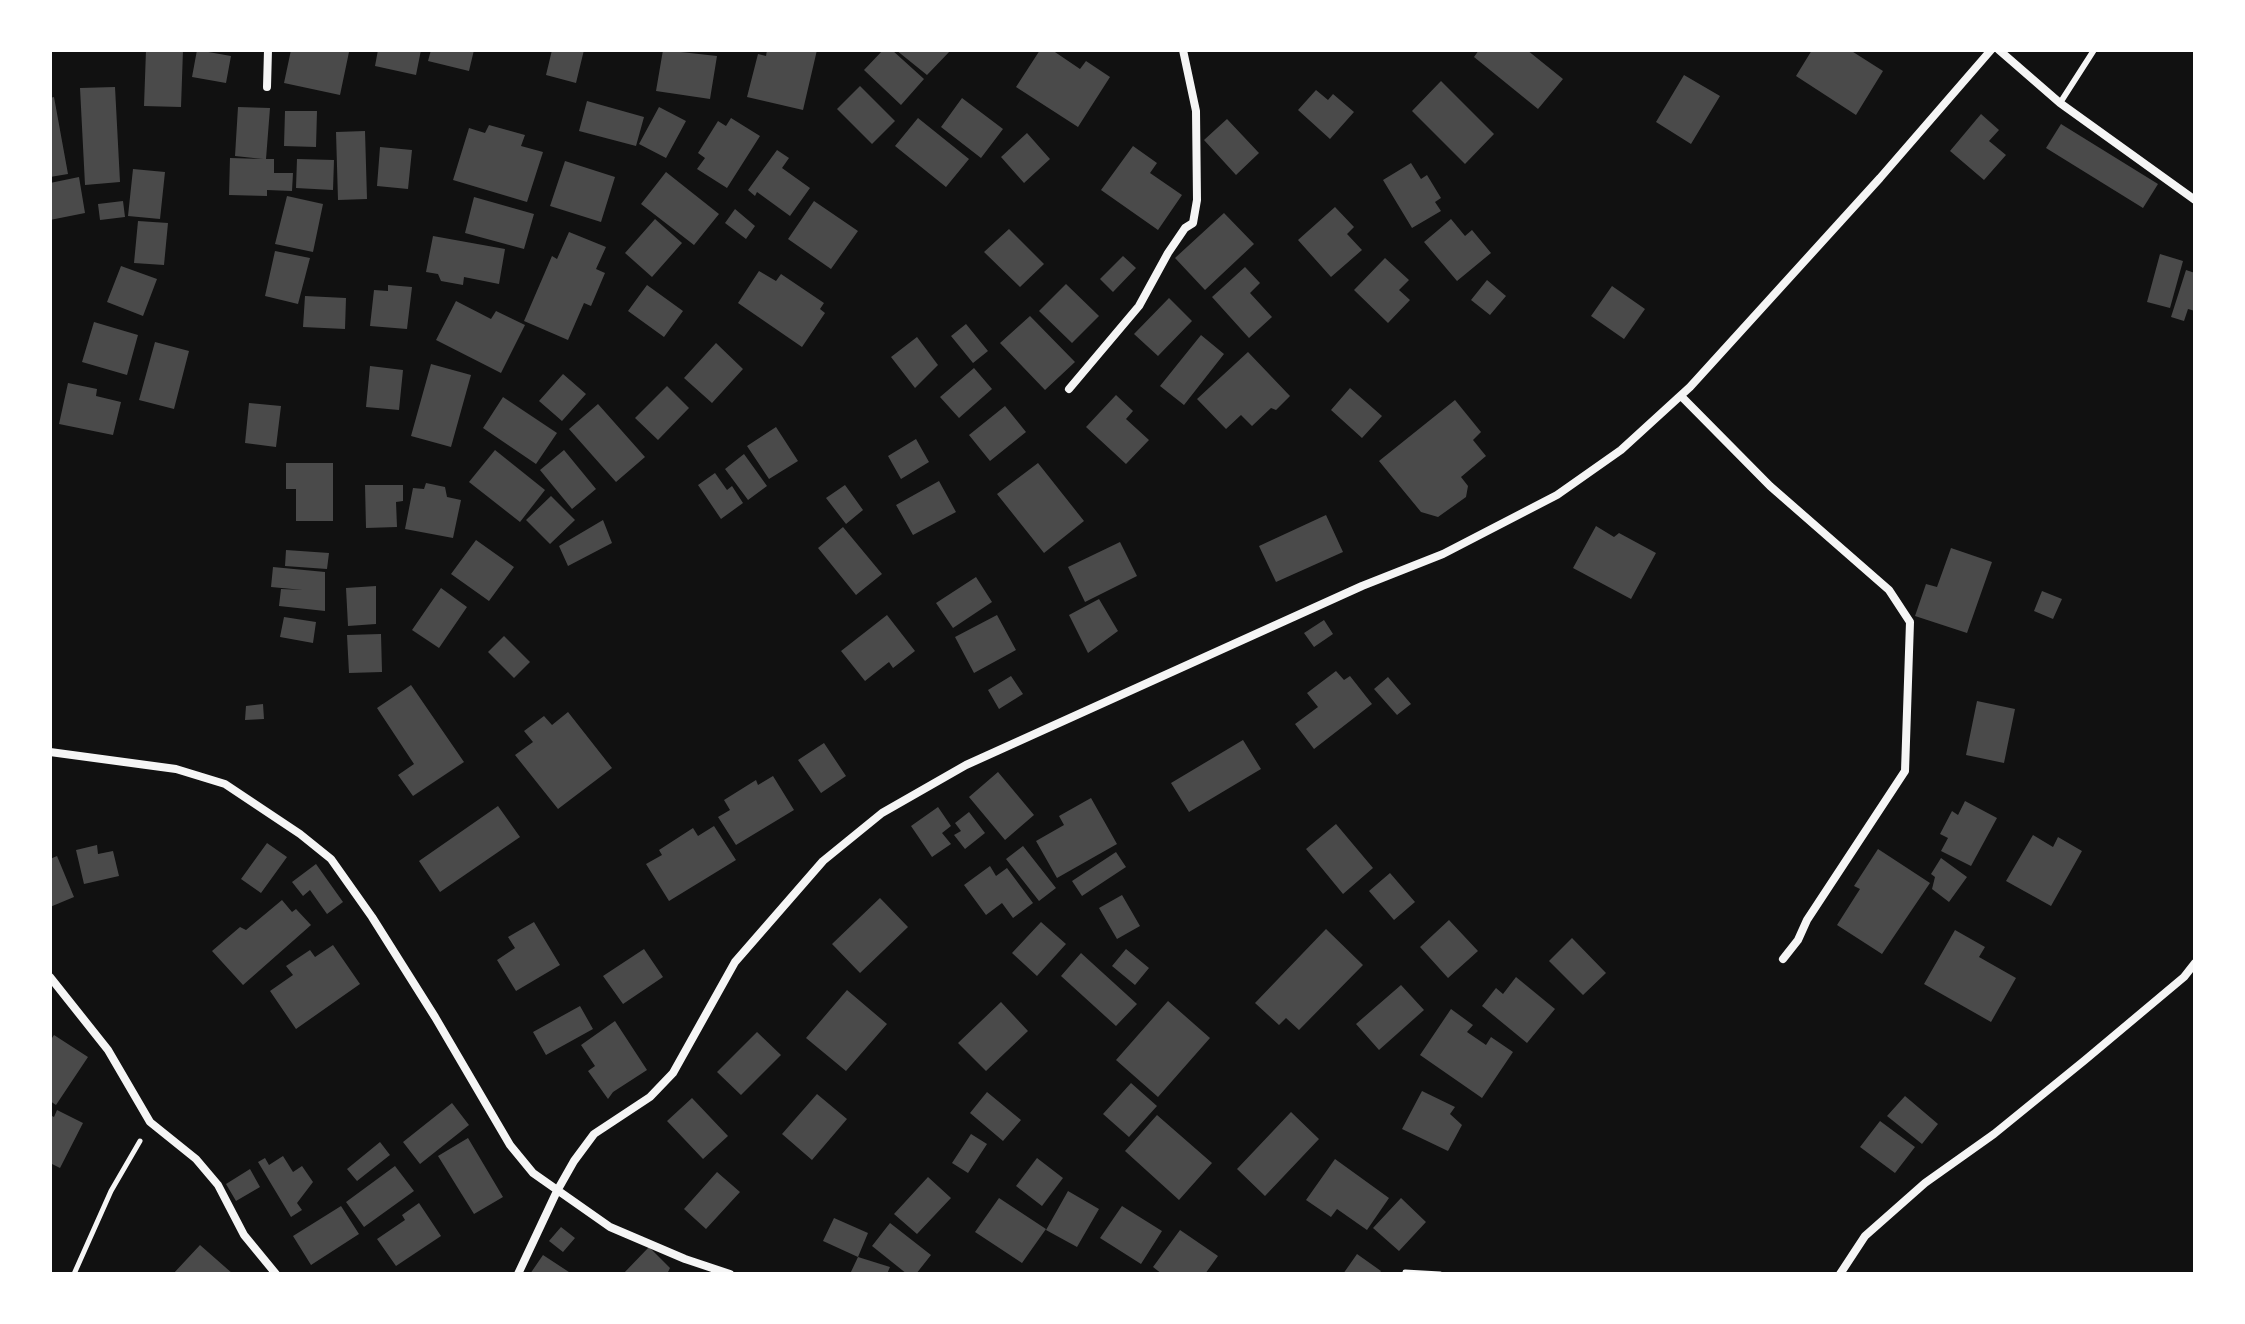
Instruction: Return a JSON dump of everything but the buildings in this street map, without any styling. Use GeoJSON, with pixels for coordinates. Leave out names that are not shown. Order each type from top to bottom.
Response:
{"type":"FeatureCollection","features":[{"type":"Feature","properties":{"kind":"street"},"geometry":{"type":"LineString","coordinates":[[267,87],[268,50]]}},
{"type":"Feature","properties":{"kind":"street"},"geometry":{"type":"LineString","coordinates":[[1069,389],[1139,306],[1168,253],[1185,228],[1193,223],[1197,200],[1196,111],[1183,50]]}},
{"type":"Feature","properties":{"kind":"street"},"geometry":{"type":"LineString","coordinates":[[518,1274],[574,1161],[594,1134],[650,1097],[673,1073],[735,962],[823,861],[882,813],[966,765],[1362,586],[1443,554],[1557,495],[1621,450],[1681,396],[1750,323],[1991,50]]}},
{"type":"Feature","properties":{"kind":"street"},"geometry":{"type":"LineString","coordinates":[[1999,50],[2060,103],[2195,200]]}},
{"type":"Feature","properties":{"kind":"street"},"geometry":{"type":"LineString","coordinates":[[1681,396],[1770,486],[1889,590],[1910,622],[1905,771],[1783,959]]}},
{"type":"Feature","properties":{"kind":"street"},"geometry":{"type":"LineString","coordinates":[[50,752],[176,769],[225,784],[300,834],[331,859],[372,917],[510,1145],[533,1173],[610,1227],[685,1259],[730,1274]]}},
{"type":"Feature","properties":{"kind":"street"},"geometry":{"type":"LineString","coordinates":[[1840,1274],[1865,1236],[1925,1183],[1994,1134],[2085,1060],[2184,977],[2195,963]]}},
{"type":"Feature","properties":{"kind":"street"},"geometry":{"type":"LineString","coordinates":[[50,977],[108,1050],[150,1122],[196,1159],[218,1185],[244,1235],[276,1274]]}},
{"type":"Feature","properties":{"kind":"lane"},"geometry":{"type":"LineString","coordinates":[[2060,103],[2094,50]]}},
{"type":"Feature","properties":{"kind":"path"},"geometry":{"type":"LineString","coordinates":[[74,1274],[111,1191],[150,1122]]}},
{"type":"Feature","properties":{"kind":"path"},"geometry":{"type":"LineString","coordinates":[[1405,1272],[1440,1274]]}}]}
